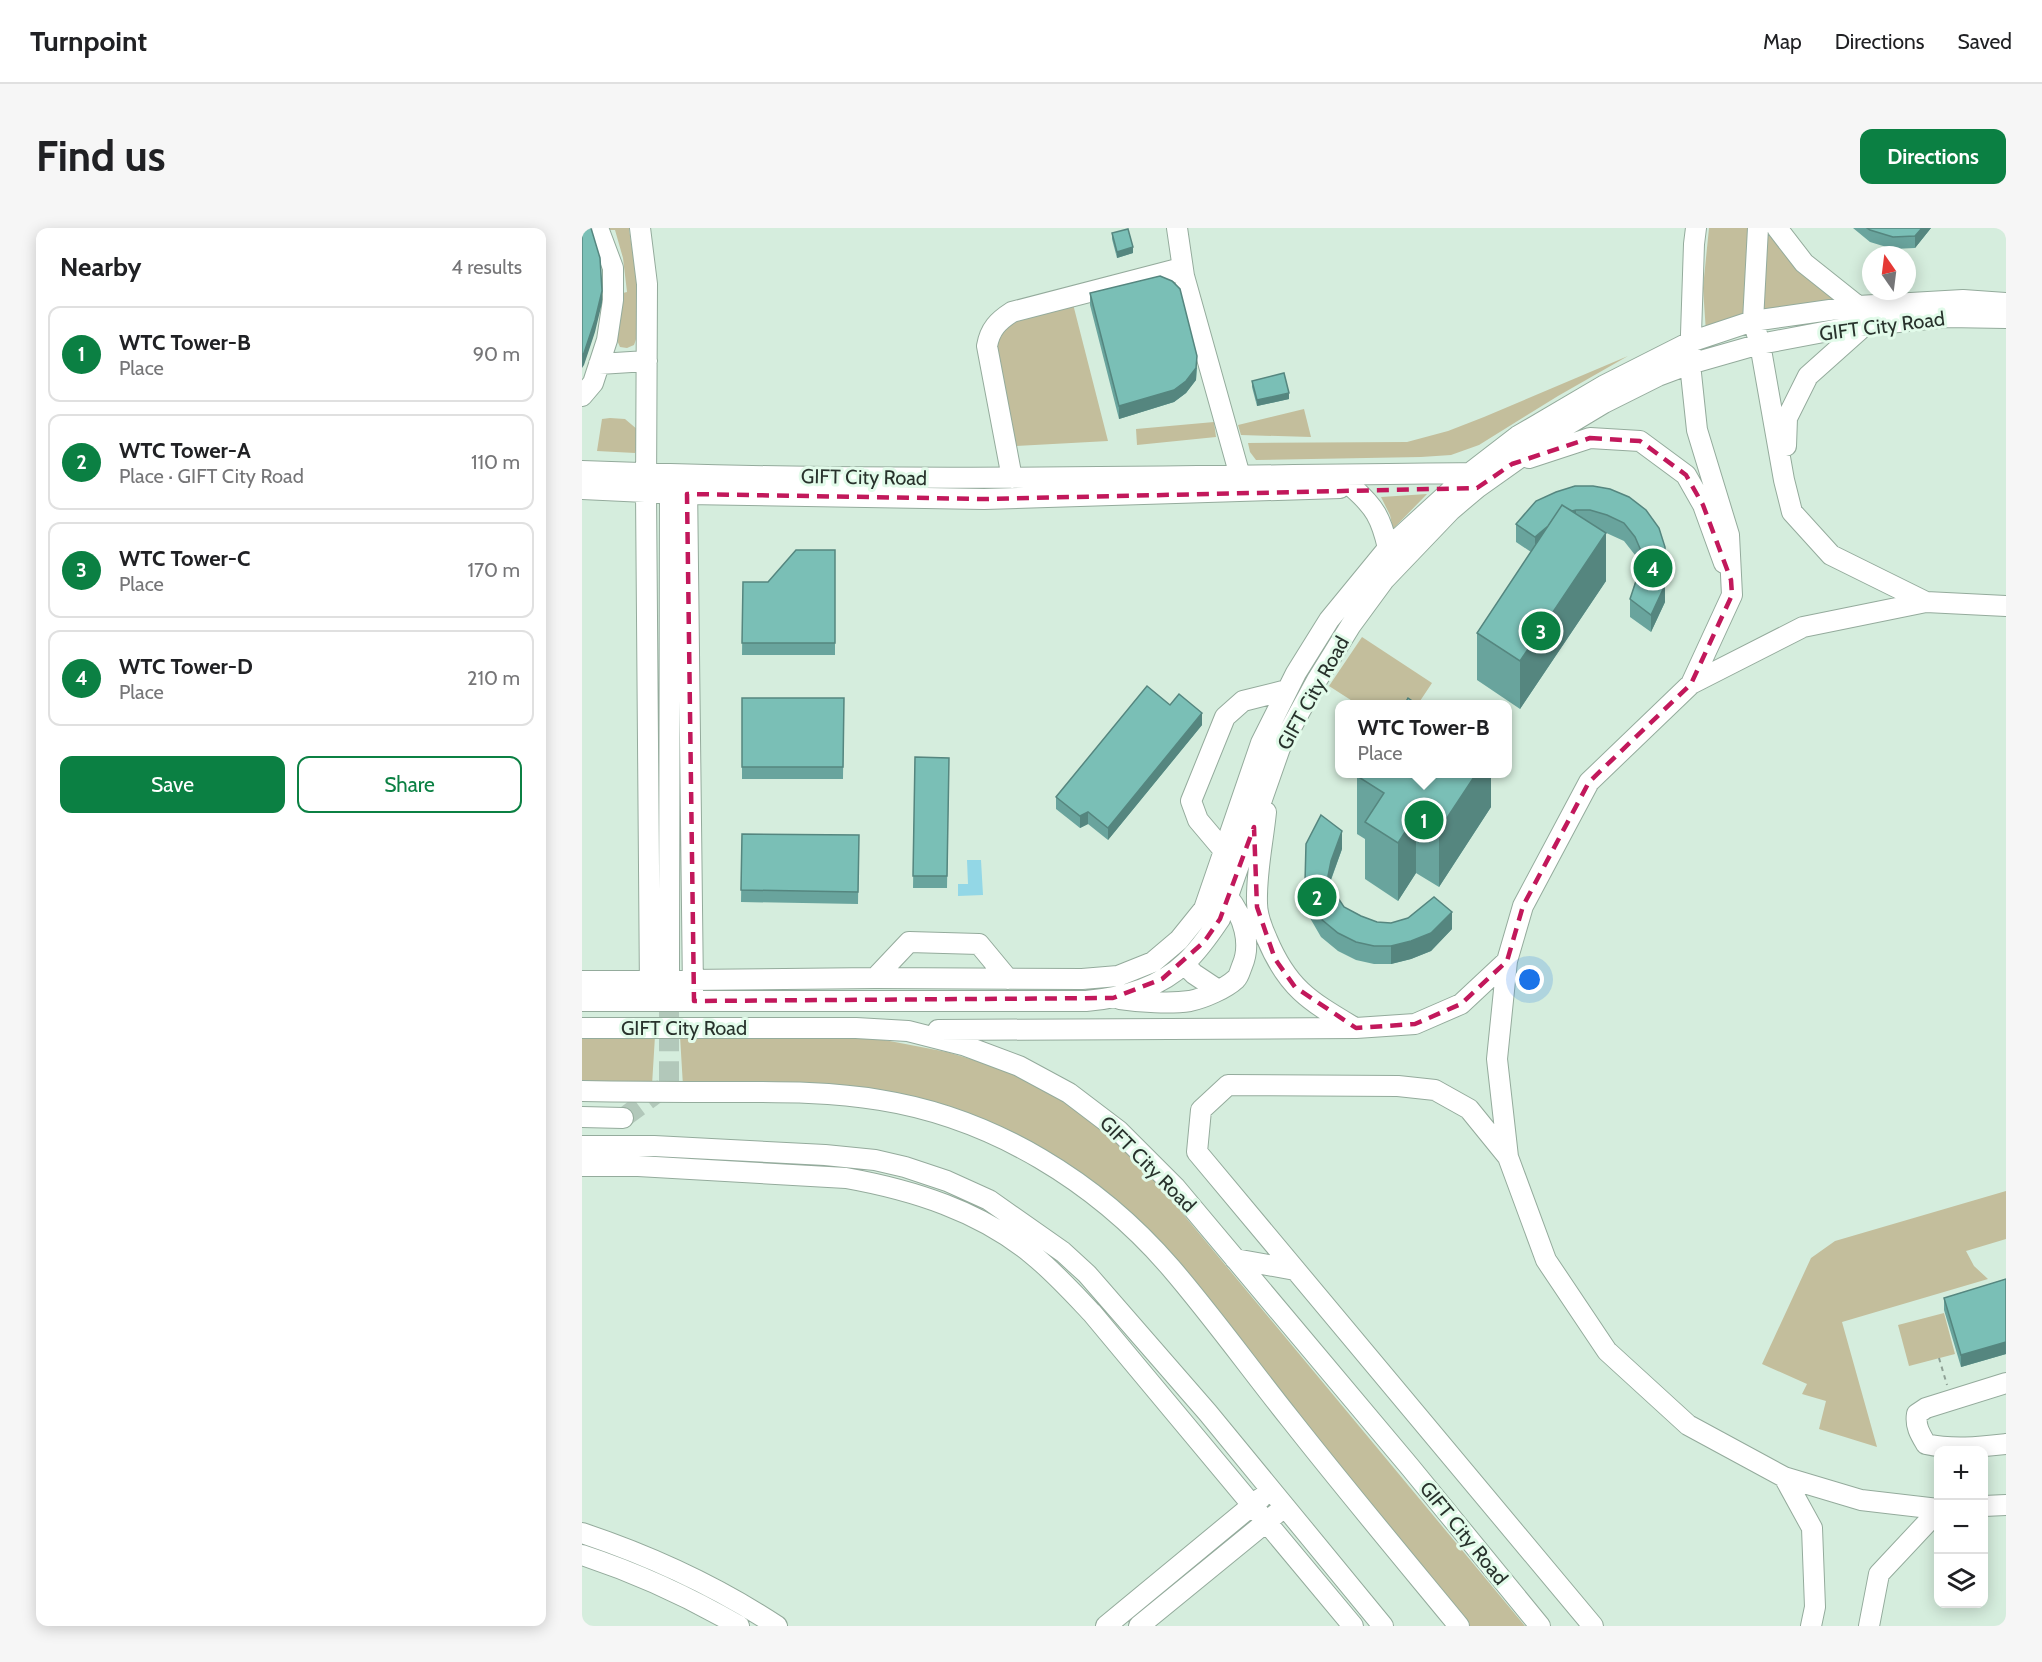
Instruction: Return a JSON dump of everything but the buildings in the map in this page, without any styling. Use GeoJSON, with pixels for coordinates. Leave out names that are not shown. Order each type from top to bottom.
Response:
{"type":"FeatureCollection","features":[{"type":"Feature","properties":{"kind":"street"},"geometry":{"type":"LineString","coordinates":[[582,396],[593,383],[607,340],[613,300],[613,268],[598,228]]}},
{"type":"Feature","properties":{"kind":"street"},"geometry":{"type":"LineString","coordinates":[[640,228],[647,284],[649,991]]}},
{"type":"Feature","properties":{"kind":"street"},"geometry":{"type":"LineString","coordinates":[[1177,228],[1184,276],[1240,476]]}},
{"type":"Feature","properties":{"kind":"street"},"geometry":{"type":"LineString","coordinates":[[1691,684],[1731,595],[1729,535],[1697,430],[1690,364],[1696,228]]}},
{"type":"Feature","properties":{"kind":"street"},"geometry":{"type":"LineString","coordinates":[[1758,228],[1753,321],[1760,344],[1784,480],[1792,512],[1831,555],[1926,602]]}},
{"type":"Feature","properties":{"kind":"street"},"geometry":{"type":"LineString","coordinates":[[1777,228],[1804,262],[1858,306]]}},
{"type":"Feature","properties":{"kind":"street"},"geometry":{"type":"LineString","coordinates":[[1012,478],[987,346],[992,328],[1000,319],[1012,312],[1168,270],[1174,270],[1184,276]]}},
{"type":"Feature","properties":{"kind":"street","name":"GIFT City Road"},"geometry":{"type":"LineString","coordinates":[[582,1001],[649,991],[692,980],[1082,979],[1119,976],[1153,962],[1179,940],[1204,909],[1261,743],[1287,690],[1329,620],[1388,548],[1518,436],[1605,385],[1690,342],[1753,321],[1858,306],[1963,300],[2006,303]]}},
{"type":"Feature","properties":{"kind":"street","name":"GIFT City Road"},"geometry":{"type":"LineString","coordinates":[[582,471],[681,488],[984,499],[1467,482],[1505,468],[1559,430],[1604,403],[1658,376],[1690,364],[1760,344],[1864,326],[1947,317],[2006,318]]}},
{"type":"Feature","properties":{"kind":"street"},"geometry":{"type":"LineString","coordinates":[[1784,480],[1787,418],[1808,376],[1864,326]]}},
{"type":"Feature","properties":{"kind":"street"},"geometry":{"type":"LineString","coordinates":[[599,364],[647,361]]}},
{"type":"Feature","properties":{"kind":"street"},"geometry":{"type":"LineString","coordinates":[[1505,468],[1590,438],[1640,441],[1686,475],[1703,505],[1731,580]]}},
{"type":"Feature","properties":{"kind":"street","name":"GIFT City Road"},"geometry":{"type":"LineString","coordinates":[[681,488],[1012,478],[1240,476],[1467,482]]}},
{"type":"Feature","properties":{"kind":"street","name":"GIFT City Road"},"geometry":{"type":"LineString","coordinates":[[582,981],[649,991],[694,1001],[1086,1001],[1113,998],[1140,990],[1184,964],[1204,942],[1220,919],[1280,748],[1317,680],[1351,625],[1384,580],[1451,510],[1467,482]]}},
{"type":"Feature","properties":{"kind":"street","name":"GIFT City Road"},"geometry":{"type":"LineString","coordinates":[[582,489],[646,483]]}},
{"type":"Feature","properties":{"kind":"street"},"geometry":{"type":"LineString","coordinates":[[1352,487],[1369,501],[1383,525],[1388,548]]}},
{"type":"Feature","properties":{"kind":"street"},"geometry":{"type":"LineString","coordinates":[[669,972],[681,488]]}},
{"type":"Feature","properties":{"kind":"street"},"geometry":{"type":"LineString","coordinates":[[681,488],[694,1001]]}},
{"type":"Feature","properties":{"kind":"street"},"geometry":{"type":"LineString","coordinates":[[1934,1509],[1861,1500],[1784,1477],[1688,1425],[1606,1352],[1546,1260],[1508,1157],[1497,1059],[1507,961],[1523,906],[1589,782],[1691,684],[1803,627],[1926,602],[2006,606]]}},
{"type":"Feature","properties":{"kind":"street"},"geometry":{"type":"LineString","coordinates":[[1225,852],[1198,820],[1191,801],[1225,717],[1243,701],[1287,690]]}},
{"type":"Feature","properties":{"kind":"street"},"geometry":{"type":"LineString","coordinates":[[1263,795],[1267,808],[1257,883],[1257,907],[1263,929],[1275,959],[1295,987],[1316,1005],[1356,1028]]}},
{"type":"Feature","properties":{"kind":"street"},"geometry":{"type":"LineString","coordinates":[[1113,998],[1142,1002],[1190,1001],[1218,990],[1237,978],[1246,956],[1246,937],[1238,909],[1228,897]]}},
{"type":"Feature","properties":{"kind":"street"},"geometry":{"type":"LineString","coordinates":[[875,978],[909,942],[979,944],[1008,979]]}},
{"type":"Feature","properties":{"kind":"street"},"geometry":{"type":"LineString","coordinates":[[908,1031],[1356,1028],[1415,1024],[1461,1004],[1507,961]]}},
{"type":"Feature","properties":{"kind":"street"},"geometry":{"type":"LineString","coordinates":[[1184,964],[1194,974],[1218,990]]}},
{"type":"Feature","properties":{"kind":"street","name":"GIFT City Road"},"geometry":{"type":"LineString","coordinates":[[582,1028],[856,1028],[908,1031],[963,1045],[1019,1066],[1070,1093],[1119,1131],[1175,1187],[1540,1626]]}},
{"type":"Feature","properties":{"kind":"street"},"geometry":{"type":"LineString","coordinates":[[1508,1157],[1469,1109],[1435,1090],[1398,1086],[1228,1085],[1201,1110],[1197,1152],[1593,1626]]}},
{"type":"Feature","properties":{"kind":"street"},"geometry":{"type":"LineString","coordinates":[[582,1091],[820,1093],[881,1100],[931,1111],[996,1135],[1052,1165],[1117,1213],[1170,1267],[1347,1492],[1459,1626]]}},
{"type":"Feature","properties":{"kind":"street"},"geometry":{"type":"LineString","coordinates":[[582,1117],[623,1118]]}},
{"type":"Feature","properties":{"kind":"street"},"geometry":{"type":"LineString","coordinates":[[582,1146],[654,1146],[825,1155],[875,1160],[947,1181],[989,1200],[1063,1252],[1087,1274],[1208,1413],[1339,1573],[1373,1623]]}},
{"type":"Feature","properties":{"kind":"street"},"geometry":{"type":"LineString","coordinates":[[582,1166],[846,1178],[878,1184],[938,1201],[999,1231],[1053,1272],[1100,1322],[1353,1626]]}},
{"type":"Feature","properties":{"kind":"street"},"geometry":{"type":"LineString","coordinates":[[1235,1259],[1295,1270]]}},
{"type":"Feature","properties":{"kind":"street"},"geometry":{"type":"LineString","coordinates":[[2006,1383],[1926,1408],[1917,1414],[1915,1422],[1926,1444],[1952,1448],[2006,1444]]}},
{"type":"Feature","properties":{"kind":"street"},"geometry":{"type":"LineString","coordinates":[[1784,1477],[1812,1528],[1815,1607],[1811,1626]]}},
{"type":"Feature","properties":{"kind":"street"},"geometry":{"type":"LineString","coordinates":[[1106,1626],[1271,1491]]}},
{"type":"Feature","properties":{"kind":"street"},"geometry":{"type":"LineString","coordinates":[[1988,1506],[2006,1505]]}},
{"type":"Feature","properties":{"kind":"street"},"geometry":{"type":"LineString","coordinates":[[1139,1626],[1285,1507]]}},
{"type":"Feature","properties":{"kind":"street"},"geometry":{"type":"LineString","coordinates":[[1869,1626],[1880,1574],[1934,1514]]}},
{"type":"Feature","properties":{"kind":"street"},"geometry":{"type":"LineString","coordinates":[[582,1533],[620,1546],[694,1578],[736,1600],[777,1626]]}},
{"type":"Feature","properties":{"kind":"street"},"geometry":{"type":"LineString","coordinates":[[582,1555],[658,1584],[739,1626]]}},
{"type":"Feature","properties":{"kind":"street"},"geometry":{"type":"LineString","coordinates":[[1322,1589],[1339,1573]]}},
{"type":"Feature","properties":{"kind":"path"},"geometry":{"type":"LineString","coordinates":[[1939,1358],[1951,1400]]}},
{"type":"Feature","properties":{"kind":"highlighted area"},"geometry":{"type":"Polygon","coordinates":[[[1590,438],[1640,441],[1686,475],[1703,505],[1731,580],[1732,595],[1691,684],[1589,782],[1523,906],[1507,961],[1461,1004],[1415,1024],[1356,1028],[1295,987],[1275,959],[1257,907],[1254,827],[1220,919],[1204,942],[1162,979],[1113,998],[694,1001],[687,494],[984,499],[1477,488],[1512,464],[1590,438]]]}},
{"type":"Feature","properties":{"kind":"shaded area"},"geometry":{"type":"Polygon","coordinates":[[[607,228],[629,228],[638,288],[639,319],[634,345],[627,348],[620,347],[616,335],[619,294],[627,292],[623,258],[615,230],[607,228]]]}},
{"type":"Feature","properties":{"kind":"shaded area"},"geometry":{"type":"Polygon","coordinates":[[[1709,228],[1750,228],[1745,320],[1706,332],[1703,288],[1709,228]]]}},
{"type":"Feature","properties":{"kind":"shaded area"},"geometry":{"type":"Polygon","coordinates":[[[1766,228],[1842,298],[1764,315],[1762,280],[1766,228]]]}},
{"type":"Feature","properties":{"kind":"shaded area"},"geometry":{"type":"Polygon","coordinates":[[[1073,304],[1108,441],[1015,446],[995,339],[1012,320],[1073,304]]]}},
{"type":"Feature","properties":{"kind":"shaded area"},"geometry":{"type":"Polygon","coordinates":[[[1628,356],[1479,445],[1451,455],[1256,460],[1250,452],[1248,443],[1407,442],[1448,431],[1484,417],[1628,356]]]}},
{"type":"Feature","properties":{"kind":"shaded area"},"geometry":{"type":"Polygon","coordinates":[[[1304,409],[1311,437],[1241,435],[1238,425],[1304,409]]]}},
{"type":"Feature","properties":{"kind":"shaded area"},"geometry":{"type":"Polygon","coordinates":[[[602,419],[625,419],[638,430],[639,443],[635,453],[597,451],[602,419]]]}},
{"type":"Feature","properties":{"kind":"shaded area"},"geometry":{"type":"Polygon","coordinates":[[[1214,422],[1216,437],[1137,445],[1136,429],[1214,422]]]}},
{"type":"Feature","properties":{"kind":"shaded area"},"geometry":{"type":"Polygon","coordinates":[[[1427,494],[1393,529],[1390,515],[1381,497],[1427,494]]]}},
{"type":"Feature","properties":{"kind":"shaded area"},"geometry":{"type":"Polygon","coordinates":[[[1362,637],[1432,683],[1421,700],[1351,700],[1329,686],[1362,637]]]}},
{"type":"Feature","properties":{"kind":"shaded area"},"geometry":{"type":"Polygon","coordinates":[[[582,1036],[655,1036],[652,1085],[582,1084],[582,1036]]]}},
{"type":"Feature","properties":{"kind":"shaded area"},"geometry":{"type":"Polygon","coordinates":[[[680,1036],[874,1038],[947,1052],[1017,1073],[1054,1094],[1142,1160],[1183,1214],[1525,1626],[1468,1626],[1090,1183],[1040,1147],[998,1126],[949,1106],[870,1088],[777,1083],[683,1086],[680,1036]]]}},
{"type":"Feature","properties":{"kind":"shaded area"},"geometry":{"type":"Polygon","coordinates":[[[2006,1191],[2006,1239],[1966,1251],[1974,1266],[1988,1279],[1842,1322],[1877,1447],[1819,1429],[1826,1401],[1802,1394],[1807,1384],[1762,1364],[1811,1258],[1835,1241],[2006,1191]]]}},
{"type":"Feature","properties":{"kind":"shaded area"},"geometry":{"type":"Polygon","coordinates":[[[1944,1313],[1955,1354],[1909,1366],[1898,1325],[1944,1313]]]}},
{"type":"Feature","properties":{"kind":"water"},"geometry":{"type":"Polygon","coordinates":[[[967,860],[981,860],[983,895],[958,896],[958,884],[968,884],[967,860]]]}},
{"type":"Feature","properties":{"kind":"tunnel"},"geometry":{"type":"LineString","coordinates":[[623,1118],[669,1084],[669,986]]}},
{"type":"Feature","properties":{"kind":"place","name":"WTC Tower-D"},"geometry":{"type":"Point","coordinates":[1653,568]}},
{"type":"Feature","properties":{"kind":"place","name":"WTC Tower-C"},"geometry":{"type":"Point","coordinates":[1541,631]}},
{"type":"Feature","properties":{"kind":"place","name":"WTC Tower-B"},"geometry":{"type":"Point","coordinates":[1424,820]}},
{"type":"Feature","properties":{"kind":"place","name":"WTC Tower-A"},"geometry":{"type":"Point","coordinates":[1317,897]}}]}
